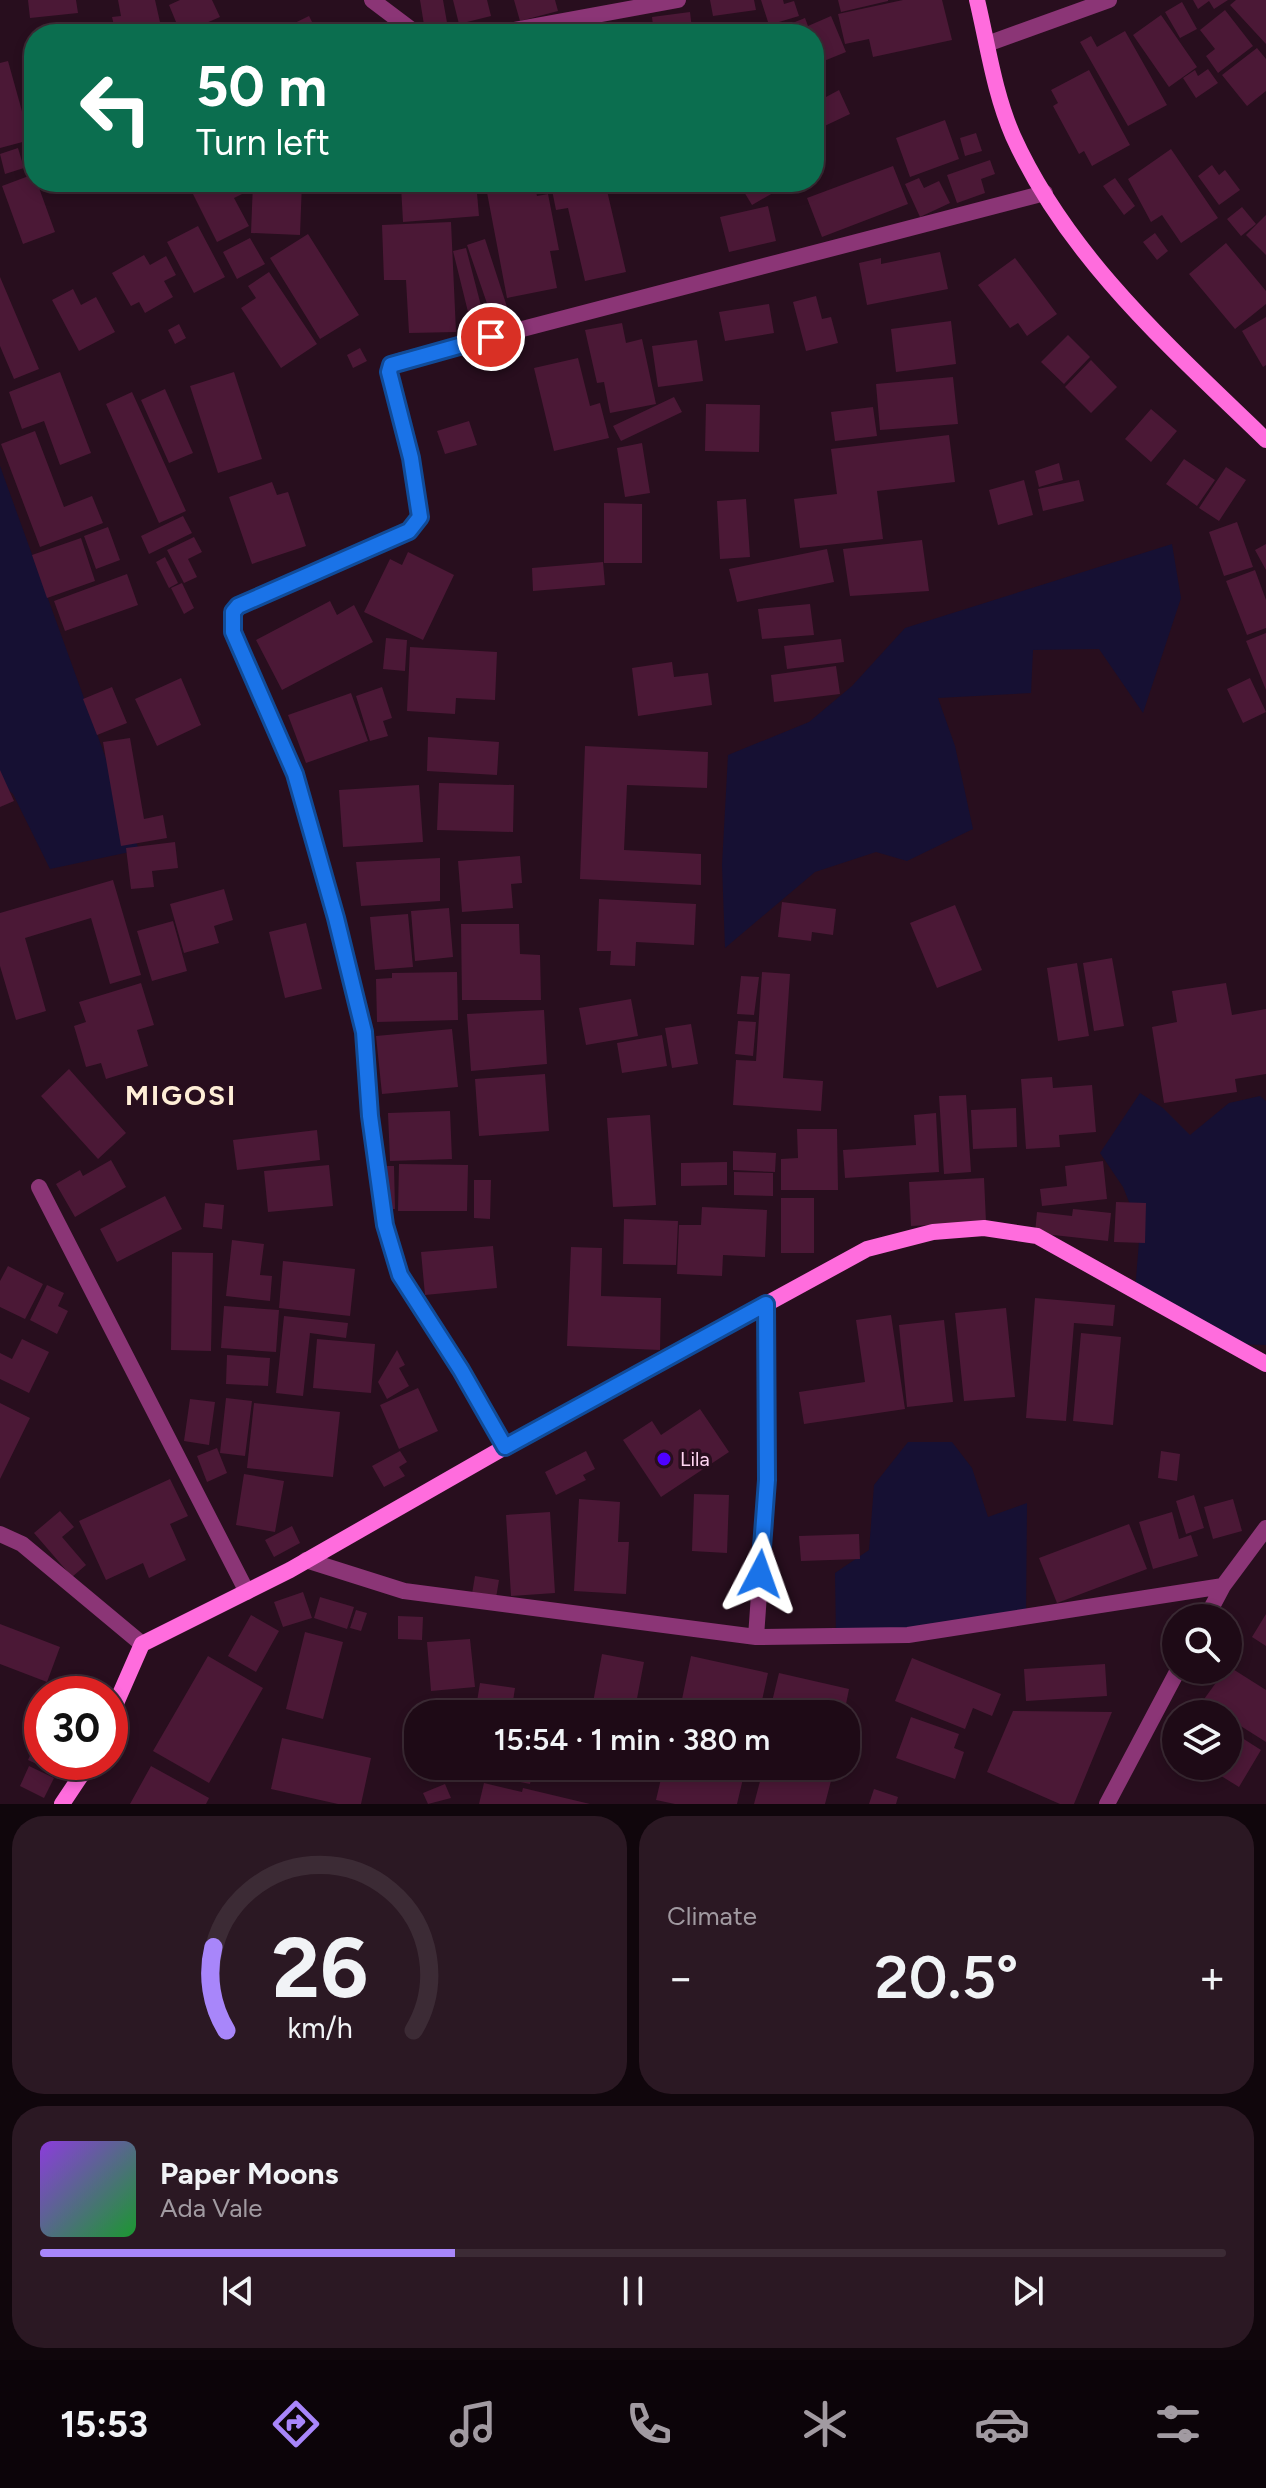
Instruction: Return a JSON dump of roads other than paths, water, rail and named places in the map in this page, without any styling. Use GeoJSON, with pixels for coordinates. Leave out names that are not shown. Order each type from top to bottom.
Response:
{"type":"FeatureCollection","features":[{"type":"Feature","properties":{"kind":"street"},"geometry":{"type":"LineString","coordinates":[[547,24],[678,0]]}},
{"type":"Feature","properties":{"kind":"street"},"geometry":{"type":"LineString","coordinates":[[977,0],[994,85],[1014,136],[1045,193],[1112,288],[1266,440]]}},
{"type":"Feature","properties":{"kind":"street"},"geometry":{"type":"LineString","coordinates":[[987,44],[1109,0]]}},
{"type":"Feature","properties":{"kind":"street"},"geometry":{"type":"LineString","coordinates":[[379,2],[405,24]]}},
{"type":"Feature","properties":{"kind":"street"},"geometry":{"type":"LineString","coordinates":[[505,1447],[461,1370],[400,1275],[385,1225],[370,1116],[364,1032],[336,918],[299,786],[233,632],[233,612],[238,606],[409,531],[416,525],[420,517],[411,458],[389,372],[399,361],[1045,193]]}},
{"type":"Feature","properties":{"kind":"street"},"geometry":{"type":"LineString","coordinates":[[39,1187],[247,1592]]}},
{"type":"Feature","properties":{"kind":"street"},"geometry":{"type":"LineString","coordinates":[[128,1676],[142,1644],[306,1560],[867,1249],[933,1232],[984,1228],[1037,1236],[1266,1364]]}},
{"type":"Feature","properties":{"kind":"street"},"geometry":{"type":"LineString","coordinates":[[756,1637],[767,1480],[766,1304]]}},
{"type":"Feature","properties":{"kind":"street"},"geometry":{"type":"LineString","coordinates":[[1213,1604],[1266,1528]]}},
{"type":"Feature","properties":{"kind":"street"},"geometry":{"type":"LineString","coordinates":[[0,1534],[22,1544],[142,1644]]}},
{"type":"Feature","properties":{"kind":"street"},"geometry":{"type":"LineString","coordinates":[[306,1560],[404,1591],[756,1637],[908,1635],[1223,1586]]}},
{"type":"Feature","properties":{"kind":"street"},"geometry":{"type":"LineString","coordinates":[[1107,1804],[1171,1684]]}},
{"type":"Feature","properties":{"kind":"street"},"geometry":{"type":"LineString","coordinates":[[62,1804],[78,1780]]}},
{"type":"Feature","properties":{"kind":"place","name":"Lila"},"geometry":{"type":"Point","coordinates":[664,1459]}},
{"type":"Feature","properties":{"kind":"district","name":"MIGOSI"},"geometry":{"type":"Point","coordinates":[181,1095]}}]}
